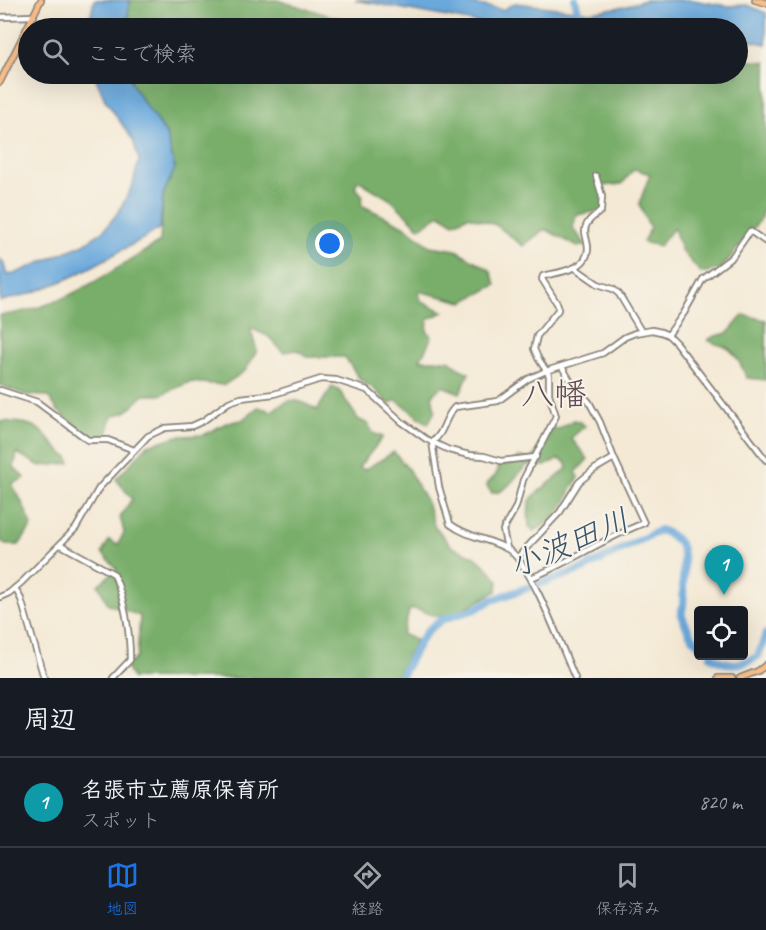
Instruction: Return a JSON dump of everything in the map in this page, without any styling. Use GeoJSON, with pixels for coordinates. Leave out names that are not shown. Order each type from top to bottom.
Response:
{"type":"FeatureCollection","features":[{"type":"Feature","properties":{"kind":"main road"},"geometry":{"type":"LineString","coordinates":[[34,16],[41,0]]}},
{"type":"Feature","properties":{"kind":"main road"},"geometry":{"type":"LineString","coordinates":[[755,0],[766,3]]}},
{"type":"Feature","properties":{"kind":"main road"},"geometry":{"type":"LineString","coordinates":[[0,82],[18,47]]}},
{"type":"Feature","properties":{"kind":"main road"},"geometry":{"type":"LineString","coordinates":[[740,678],[758,671],[766,664]]}},
{"type":"Feature","properties":{"kind":"main road"},"geometry":{"type":"LineString","coordinates":[[718,678],[732,678]]}},
{"type":"Feature","properties":{"kind":"street"},"geometry":{"type":"LineString","coordinates":[[0,16],[34,16]]}},
{"type":"Feature","properties":{"kind":"street"},"geometry":{"type":"LineString","coordinates":[[507,548],[503,530],[516,507],[523,480],[556,416],[550,401],[550,383],[546,371],[535,354],[537,336],[558,310],[558,305],[543,282],[543,276],[575,268],[586,255],[588,249],[586,225],[601,211],[602,196],[596,176]]}},
{"type":"Feature","properties":{"kind":"street"},"geometry":{"type":"LineString","coordinates":[[668,335],[684,313],[703,279],[732,257],[750,231],[766,242]]}},
{"type":"Feature","properties":{"kind":"street"},"geometry":{"type":"LineString","coordinates":[[575,268],[598,284],[613,289],[619,294],[640,331]]}},
{"type":"Feature","properties":{"kind":"street"},"geometry":{"type":"LineString","coordinates":[[432,442],[439,437],[454,407],[498,401],[528,379],[603,353],[625,337],[640,331],[652,330],[668,335],[766,460]]}},
{"type":"Feature","properties":{"kind":"street"},"geometry":{"type":"LineString","coordinates":[[531,579],[644,523],[600,422],[589,402],[571,382],[562,367]]}},
{"type":"Feature","properties":{"kind":"street"},"geometry":{"type":"LineString","coordinates":[[0,597],[15,588],[61,545],[76,528],[99,488],[155,431],[192,426],[229,402],[241,398],[274,394],[321,379],[336,380],[367,390],[397,418],[432,442],[449,450],[501,461],[536,457]]}},
{"type":"Feature","properties":{"kind":"street"},"geometry":{"type":"LineString","coordinates":[[0,390],[35,401],[88,440],[108,440],[134,450]]}},
{"type":"Feature","properties":{"kind":"street"},"geometry":{"type":"LineString","coordinates":[[432,442],[439,487],[450,524],[476,538],[507,548],[518,557],[531,579],[575,678]]}},
{"type":"Feature","properties":{"kind":"street"},"geometry":{"type":"LineString","coordinates":[[518,557],[560,512],[579,482],[614,458]]}},
{"type":"Feature","properties":{"kind":"street"},"geometry":{"type":"LineString","coordinates":[[61,545],[114,574],[120,589],[130,634],[130,660],[112,678]]}},
{"type":"Feature","properties":{"kind":"street"},"geometry":{"type":"LineString","coordinates":[[15,588],[21,599],[44,678]]}},
{"type":"Feature","properties":{"kind":"green space"},"geometry":{"type":"Polygon","coordinates":[[[130,0],[278,0],[337,18],[127,18],[130,0]]]}},
{"type":"Feature","properties":{"kind":"green space"},"geometry":{"type":"Polygon","coordinates":[[[748,61],[766,62],[766,202],[760,220],[721,269],[701,273],[681,250],[674,228],[659,246],[643,242],[650,228],[639,204],[650,174],[634,169],[622,184],[601,186],[605,210],[576,215],[573,228],[586,245],[578,247],[545,229],[523,246],[496,225],[468,216],[454,223],[440,214],[420,228],[391,200],[358,180],[355,187],[363,196],[361,205],[404,226],[430,246],[456,250],[490,270],[496,285],[463,302],[418,291],[421,301],[444,312],[428,319],[427,331],[432,337],[420,360],[449,360],[469,373],[460,393],[442,386],[432,395],[435,411],[428,424],[396,400],[389,404],[373,388],[361,381],[345,357],[307,357],[298,350],[283,352],[268,336],[250,328],[257,351],[245,371],[224,385],[190,382],[160,395],[144,395],[126,412],[112,416],[107,434],[94,441],[58,411],[48,396],[26,395],[0,385],[0,315],[22,312],[64,298],[160,242],[163,195],[175,168],[166,134],[132,84],[748,84],[748,61]]]}},
{"type":"Feature","properties":{"kind":"green space"},"geometry":{"type":"Polygon","coordinates":[[[744,315],[766,320],[766,380],[747,378],[731,350],[708,340],[729,332],[744,315]]]}},
{"type":"Feature","properties":{"kind":"green space"},"geometry":{"type":"Polygon","coordinates":[[[332,387],[339,390],[358,419],[368,424],[373,433],[383,437],[359,467],[364,470],[394,452],[408,469],[427,502],[434,525],[452,547],[474,556],[489,569],[498,580],[497,591],[445,615],[434,616],[410,609],[402,634],[416,640],[396,678],[132,678],[126,667],[137,657],[140,616],[108,604],[98,585],[117,569],[102,553],[109,540],[118,545],[124,532],[120,517],[132,499],[116,479],[148,445],[178,436],[204,435],[226,423],[242,420],[258,407],[272,411],[294,400],[317,410],[332,387]]]}},
{"type":"Feature","properties":{"kind":"green space"},"geometry":{"type":"Polygon","coordinates":[[[574,420],[585,426],[571,438],[588,459],[576,472],[579,478],[561,508],[553,518],[533,531],[529,526],[530,501],[567,468],[565,462],[559,459],[545,466],[529,464],[508,486],[498,492],[492,493],[486,485],[496,475],[498,465],[511,463],[519,457],[532,459],[552,428],[559,429],[574,420]]]}},
{"type":"Feature","properties":{"kind":"green space"},"geometry":{"type":"Polygon","coordinates":[[[0,421],[25,424],[38,429],[68,457],[70,463],[40,466],[17,453],[14,468],[25,478],[12,484],[32,526],[19,545],[6,545],[0,540],[0,421]]]}},
{"type":"Feature","properties":{"kind":"water"},"geometry":{"type":"Polygon","coordinates":[[[94,0],[130,0],[127,18],[90,18],[94,0]]]}},
{"type":"Feature","properties":{"kind":"water"},"geometry":{"type":"Polygon","coordinates":[[[355,0],[455,0],[503,10],[515,3],[591,12],[627,6],[645,0],[692,0],[726,6],[747,5],[766,13],[766,44],[748,40],[748,18],[453,18],[355,0]]]}},
{"type":"Feature","properties":{"kind":"water"},"geometry":{"type":"Polygon","coordinates":[[[98,84],[132,84],[166,134],[175,168],[163,195],[160,228],[62,281],[32,293],[0,301],[0,259],[7,275],[14,274],[84,244],[103,231],[120,210],[133,184],[139,160],[133,140],[105,100],[98,84]]]}},
{"type":"Feature","properties":{"kind":"waterway"},"geometry":{"type":"LineString","coordinates":[[575,0],[580,18]]}},
{"type":"Feature","properties":{"kind":"waterway","name":"小波田川"},"geometry":{"type":"LineString","coordinates":[[400,678],[428,630],[441,620],[583,569],[660,530],[670,534],[683,552],[684,600],[681,614],[694,639]]}},
{"type":"Feature","properties":{"kind":"waterway","name":"小波田川"},"geometry":{"type":"LineString","coordinates":[[716,660],[734,664],[746,662],[758,656],[766,634]]}},
{"type":"Feature","properties":{"kind":"place","name":"名張市立薦原保育所"},"geometry":{"type":"Point","coordinates":[724,595]}},
{"type":"Feature","properties":{"kind":"district","name":"八幡"},"geometry":{"type":"Point","coordinates":[554,394]}}]}
